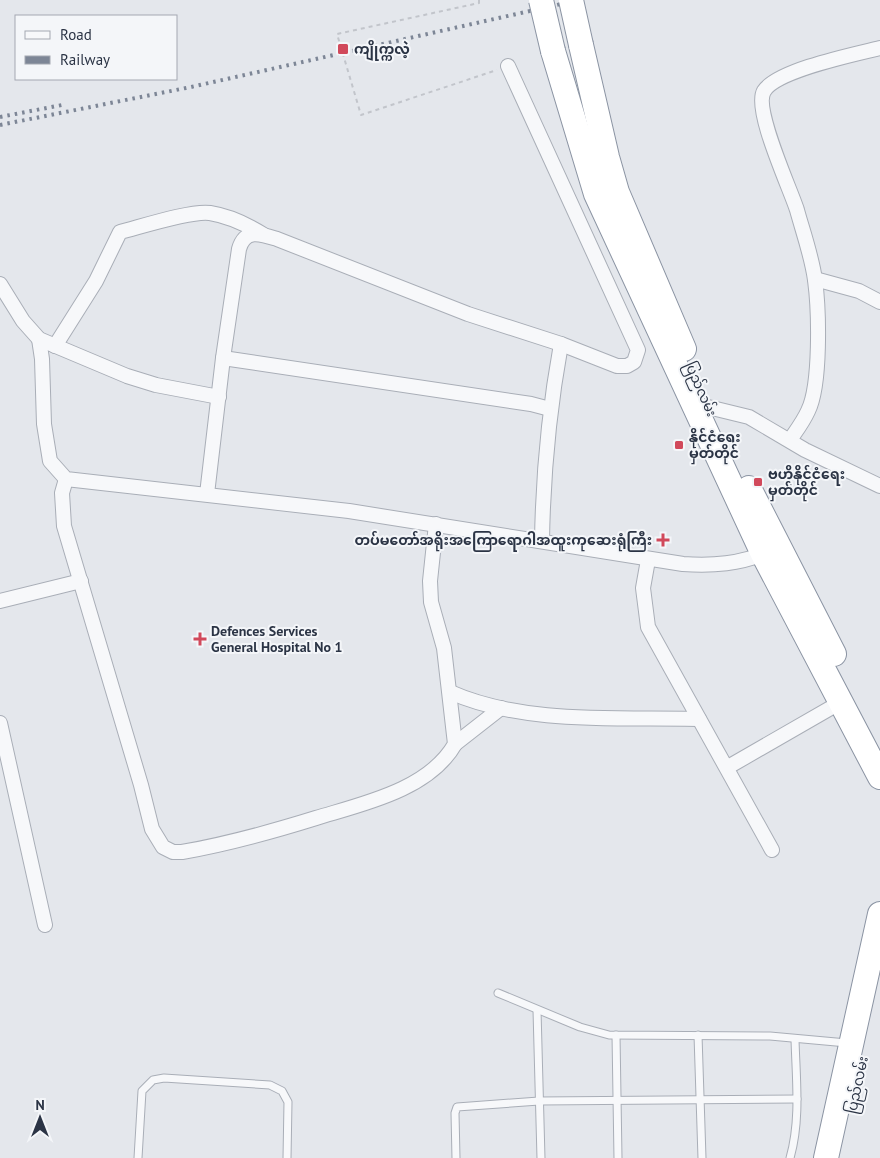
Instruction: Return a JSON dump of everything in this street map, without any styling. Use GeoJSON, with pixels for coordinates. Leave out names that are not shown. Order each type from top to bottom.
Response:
{"type":"FeatureCollection","features":[{"type":"Feature","properties":{"kind":"highway"},"geometry":{"type":"LineString","coordinates":[[541,0],[553,51],[596,194],[771,550],[841,702],[880,777]]}},
{"type":"Feature","properties":{"kind":"highway","name":"ပြည်လမ်း"},"geometry":{"type":"LineString","coordinates":[[570,0],[617,192],[702,410]]}},
{"type":"Feature","properties":{"kind":"highway"},"geometry":{"type":"LineString","coordinates":[[771,550],[880,742]]}},
{"type":"Feature","properties":{"kind":"highway"},"geometry":{"type":"LineString","coordinates":[[826,1158],[880,914]]}},
{"type":"Feature","properties":{"kind":"highway","name":"ပြည်လမ်း"},"geometry":{"type":"LineString","coordinates":[[842,1158],[880,983]]}},
{"type":"Feature","properties":{"kind":"street"},"geometry":{"type":"LineString","coordinates":[[790,440],[808,411],[815,389],[817,330],[815,279],[796,209],[767,129],[761,99],[768,86],[808,66],[880,48]]}},
{"type":"Feature","properties":{"kind":"street"},"geometry":{"type":"LineString","coordinates":[[55,346],[96,281],[120,232],[165,220],[209,213],[248,226],[264,235],[468,314],[561,344],[617,366],[627,366],[634,362],[638,350],[508,66]]}},
{"type":"Feature","properties":{"kind":"street"},"geometry":{"type":"LineString","coordinates":[[207,494],[223,358],[241,240],[254,234],[264,235]]}},
{"type":"Feature","properties":{"kind":"street"},"geometry":{"type":"LineString","coordinates":[[815,279],[859,291],[880,302]]}},
{"type":"Feature","properties":{"kind":"street"},"geometry":{"type":"LineString","coordinates":[[0,284],[23,321],[39,339],[127,376],[156,385],[219,397]]}},
{"type":"Feature","properties":{"kind":"street"},"geometry":{"type":"LineString","coordinates":[[39,339],[42,359],[44,424],[50,461],[66,479],[349,511],[648,560],[708,566],[735,563],[771,550]]}},
{"type":"Feature","properties":{"kind":"street"},"geometry":{"type":"LineString","coordinates":[[542,542],[545,460],[550,409],[561,344]]}},
{"type":"Feature","properties":{"kind":"street"},"geometry":{"type":"LineString","coordinates":[[223,358],[532,404],[550,409]]}},
{"type":"Feature","properties":{"kind":"street"},"geometry":{"type":"LineString","coordinates":[[702,410],[749,417],[805,450],[880,486]]}},
{"type":"Feature","properties":{"kind":"street"},"geometry":{"type":"LineString","coordinates":[[66,479],[62,493],[64,526],[141,784],[152,829],[163,847],[173,852],[243,840],[360,805],[410,784],[449,754],[455,744],[501,708]]}},
{"type":"Feature","properties":{"kind":"street"},"geometry":{"type":"LineString","coordinates":[[436,524],[430,580],[431,602],[444,648],[455,744]]}},
{"type":"Feature","properties":{"kind":"street"},"geometry":{"type":"LineString","coordinates":[[648,560],[643,588],[648,627],[699,720],[728,767],[772,850]]}},
{"type":"Feature","properties":{"kind":"street"},"geometry":{"type":"LineString","coordinates":[[0,601],[81,581]]}},
{"type":"Feature","properties":{"kind":"street"},"geometry":{"type":"LineString","coordinates":[[450,692],[472,702],[501,708],[611,718],[699,720]]}},
{"type":"Feature","properties":{"kind":"street"},"geometry":{"type":"LineString","coordinates":[[728,767],[841,702]]}},
{"type":"Feature","properties":{"kind":"street"},"geometry":{"type":"LineString","coordinates":[[0,723],[44,925]]}},
{"type":"Feature","properties":{"kind":"lane"},"geometry":{"type":"LineString","coordinates":[[498,993],[580,1027],[616,1035],[698,1035],[850,1043]]}},
{"type":"Feature","properties":{"kind":"lane"},"geometry":{"type":"LineString","coordinates":[[537,1010],[541,1158]]}},
{"type":"Feature","properties":{"kind":"lane"},"geometry":{"type":"LineString","coordinates":[[616,1035],[618,1158]]}},
{"type":"Feature","properties":{"kind":"lane"},"geometry":{"type":"LineString","coordinates":[[698,1035],[702,1158]]}},
{"type":"Feature","properties":{"kind":"lane"},"geometry":{"type":"LineString","coordinates":[[790,1158],[795,1140],[797,1099],[795,1039]]}},
{"type":"Feature","properties":{"kind":"lane"},"geometry":{"type":"LineString","coordinates":[[138,1158],[142,1091],[153,1080],[164,1078],[270,1085],[282,1091],[288,1102],[287,1158]]}},
{"type":"Feature","properties":{"kind":"lane"},"geometry":{"type":"LineString","coordinates":[[456,1158],[455,1113],[457,1107],[539,1101],[797,1099]]}},
{"type":"Feature","properties":{"kind":"path"},"geometry":{"type":"LineString","coordinates":[[479,0],[479,3],[337,34],[361,114],[508,66]]}},
{"type":"Feature","properties":{"kind":"railway"},"geometry":{"type":"LineString","coordinates":[[0,125],[191,87],[579,0]]}},
{"type":"Feature","properties":{"kind":"railway"},"geometry":{"type":"LineString","coordinates":[[0,117],[62,105]]}},
{"type":"Feature","properties":{"kind":"place","name":"ကျိုက္ကလဲ့"},"geometry":{"type":"Point","coordinates":[343,49]}},
{"type":"Feature","properties":{"kind":"place","name":"နိုင်ငံရေး မှတ်တိုင်"},"geometry":{"type":"Point","coordinates":[679,445]}},
{"type":"Feature","properties":{"kind":"place","name":"ဗဟိုနိုင်ငံရေး မှတ်တိုင်"},"geometry":{"type":"Point","coordinates":[758,482]}},
{"type":"Feature","properties":{"kind":"place","name":"တပ်မတော်အရိုးအကြောရောဂါအထူးကုဆေးရုံကြီး"},"geometry":{"type":"Point","coordinates":[663,540]}},
{"type":"Feature","properties":{"kind":"place","name":"Defences Services General Hospital No 1"},"geometry":{"type":"Point","coordinates":[200,639]}}]}
